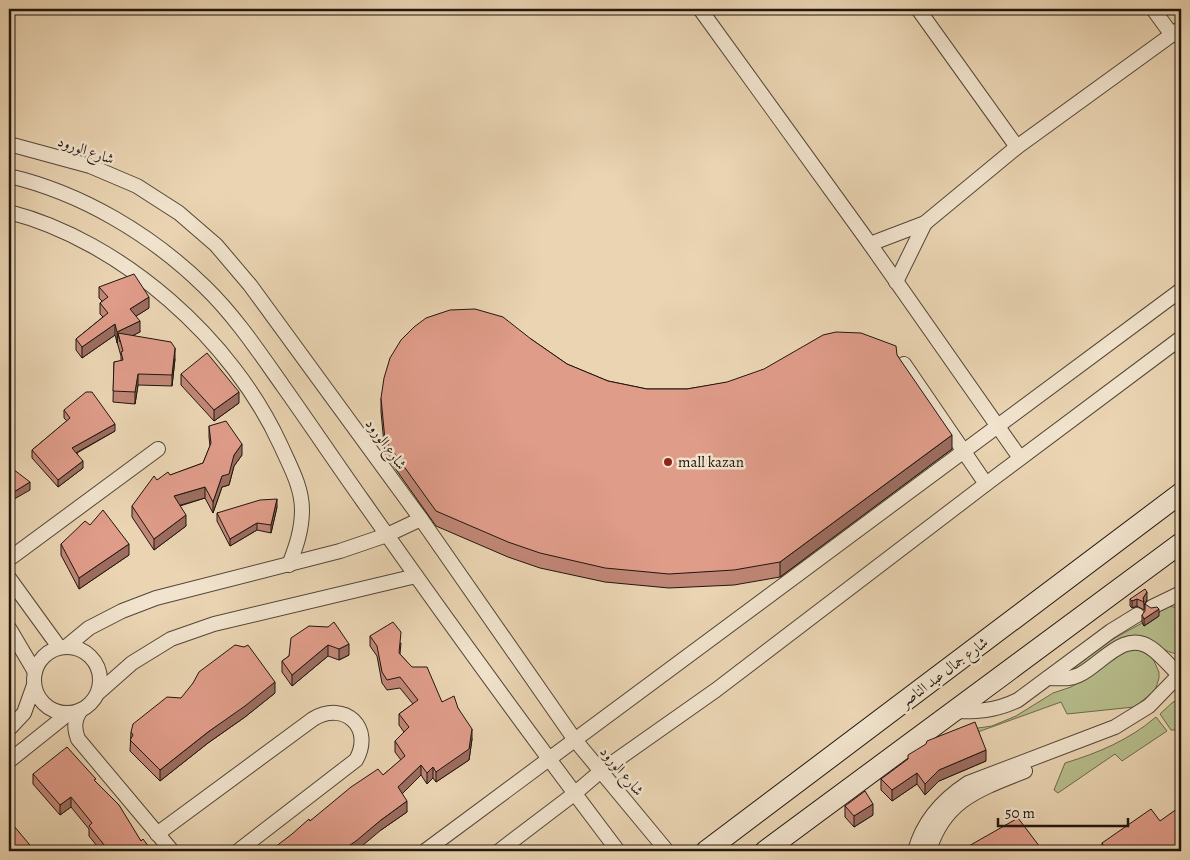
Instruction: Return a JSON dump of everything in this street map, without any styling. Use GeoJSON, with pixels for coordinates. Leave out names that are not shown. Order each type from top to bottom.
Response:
{"type":"FeatureCollection","features":[{"type":"Feature","properties":{"kind":"main road","name":"شارع جمال عبد الناصر"},"geometry":{"type":"LineString","coordinates":[[706,851],[1181,493]]}},
{"type":"Feature","properties":{"kind":"main road"},"geometry":{"type":"LineString","coordinates":[[765,851],[1181,543]]}},
{"type":"Feature","properties":{"kind":"street"},"geometry":{"type":"LineString","coordinates":[[700,9],[870,244],[1020,458]]}},
{"type":"Feature","properties":{"kind":"street"},"geometry":{"type":"LineString","coordinates":[[918,9],[1017,146]]}},
{"type":"Feature","properties":{"kind":"street"},"geometry":{"type":"LineString","coordinates":[[870,244],[925,223],[1017,146],[1177,31],[1153,9]]}},
{"type":"Feature","properties":{"kind":"street","name":"شارع الورود"},"geometry":{"type":"LineString","coordinates":[[9,144],[90,166],[137,186],[179,213],[216,245],[250,285],[421,519],[576,740],[667,851]]}},
{"type":"Feature","properties":{"kind":"street"},"geometry":{"type":"LineString","coordinates":[[9,176],[31,182],[94,208],[153,243],[206,287],[250,339],[387,536],[548,759],[618,851]]}},
{"type":"Feature","properties":{"kind":"street"},"geometry":{"type":"LineString","coordinates":[[9,212],[27,216],[78,238],[126,266],[171,300],[210,339],[245,382],[274,430],[297,480],[302,509],[300,538],[289,565]]}},
{"type":"Feature","properties":{"kind":"street"},"geometry":{"type":"LineString","coordinates":[[896,282],[925,223]]}},
{"type":"Feature","properties":{"kind":"street"},"geometry":{"type":"LineString","coordinates":[[425,851],[1181,290]]}},
{"type":"Feature","properties":{"kind":"street"},"geometry":{"type":"LineString","coordinates":[[499,851],[601,771],[716,690],[1181,338]]}},
{"type":"Feature","properties":{"kind":"street"},"geometry":{"type":"LineString","coordinates":[[904,364],[986,484]]}},
{"type":"Feature","properties":{"kind":"street"},"geometry":{"type":"LineString","coordinates":[[9,559],[158,449]]}},
{"type":"Feature","properties":{"kind":"street"},"geometry":{"type":"LineString","coordinates":[[9,729],[24,713],[39,661],[48,652],[62,647],[89,628],[122,611],[156,598],[289,565],[387,536],[421,519]]}},
{"type":"Feature","properties":{"kind":"street"},"geometry":{"type":"LineString","coordinates":[[9,761],[75,712],[91,703],[98,693],[132,663],[171,640],[214,624],[416,576]]}},
{"type":"Feature","properties":{"kind":"street"},"geometry":{"type":"LineString","coordinates":[[9,578],[62,647]]}},
{"type":"Feature","properties":{"kind":"street"},"geometry":{"type":"LineString","coordinates":[[1152,606],[1181,593]]}},
{"type":"Feature","properties":{"kind":"street"},"geometry":{"type":"LineString","coordinates":[[952,711],[985,711],[1007,705],[1026,695],[1106,634],[1137,615]]}},
{"type":"Feature","properties":{"kind":"street"},"geometry":{"type":"LineString","coordinates":[[9,628],[34,679],[38,696],[46,706],[57,711],[75,712]]}},
{"type":"Feature","properties":{"kind":"street"},"geometry":{"type":"LineString","coordinates":[[1048,678],[1077,676],[1117,648],[1125,644],[1134,643],[1150,647],[1181,677]]}},
{"type":"Feature","properties":{"kind":"street"},"geometry":{"type":"LineString","coordinates":[[62,647],[83,650],[93,658],[99,669],[101,681],[98,693]]}},
{"type":"Feature","properties":{"kind":"street"},"geometry":{"type":"LineString","coordinates":[[915,851],[923,829],[934,811],[950,795],[968,783],[1115,727],[1149,706],[1181,677]]}},
{"type":"Feature","properties":{"kind":"street"},"geometry":{"type":"LineString","coordinates":[[928,851],[943,820],[963,800],[977,790],[1093,745],[1124,730],[1153,711],[1181,677]]}},
{"type":"Feature","properties":{"kind":"street"},"geometry":{"type":"LineString","coordinates":[[75,712],[74,724],[78,739],[172,851]]}},
{"type":"Feature","properties":{"kind":"street"},"geometry":{"type":"LineString","coordinates":[[157,834],[321,714],[341,713],[350,717],[361,733],[361,752],[356,760],[238,851]]}},
{"type":"Feature","properties":{"kind":"green space"},"geometry":{"type":"Polygon","coordinates":[[[1166,606],[1181,608],[1181,654],[1165,650],[1147,638],[1132,636],[1121,638],[1074,672],[1071,668],[1104,644],[1142,623],[1144,626],[1155,610],[1166,606]]]}},
{"type":"Feature","properties":{"kind":"green space"},"geometry":{"type":"Polygon","coordinates":[[[1129,649],[1141,650],[1153,659],[1159,672],[1155,691],[1134,707],[1067,714],[1061,702],[975,733],[971,729],[992,726],[1016,716],[1053,693],[1071,687],[1129,649]]]}},
{"type":"Feature","properties":{"kind":"green space"},"geometry":{"type":"Polygon","coordinates":[[[1173,702],[1181,702],[1181,728],[1171,730],[1160,714],[1173,702]]]}},
{"type":"Feature","properties":{"kind":"green space"},"geometry":{"type":"Polygon","coordinates":[[[1156,717],[1167,731],[1122,761],[1115,754],[1058,793],[1054,790],[1065,763],[1113,745],[1156,717]]]}},
{"type":"Feature","properties":{"kind":"building"},"geometry":{"type":"Polygon","coordinates":[[[134,274],[149,297],[130,309],[140,321],[117,332],[115,324],[82,347],[76,339],[108,313],[100,303],[108,297],[99,287],[134,274]]]}},
{"type":"Feature","properties":{"kind":"building","name":"mall kazan"},"geometry":{"type":"Polygon","coordinates":[[[475,309],[503,317],[567,364],[608,381],[647,389],[687,389],[727,382],[764,369],[823,335],[836,332],[861,333],[896,346],[897,355],[952,435],[780,562],[734,570],[669,574],[605,568],[540,553],[508,542],[436,511],[385,440],[381,398],[384,378],[390,358],[401,340],[426,318],[450,310],[475,309]]]}},
{"type":"Feature","properties":{"kind":"building"},"geometry":{"type":"Polygon","coordinates":[[[9,322],[14,324],[9,354],[9,322]]]}},
{"type":"Feature","properties":{"kind":"building"},"geometry":{"type":"Polygon","coordinates":[[[118,333],[171,342],[175,348],[172,375],[138,374],[135,392],[113,391],[114,362],[123,360],[121,352],[123,351],[118,333]]]}},
{"type":"Feature","properties":{"kind":"building"},"geometry":{"type":"Polygon","coordinates":[[[207,353],[239,392],[214,410],[181,374],[207,353]]]}},
{"type":"Feature","properties":{"kind":"building"},"geometry":{"type":"Polygon","coordinates":[[[86,392],[92,392],[115,424],[72,448],[83,461],[58,480],[32,450],[70,418],[64,410],[86,392]]]}},
{"type":"Feature","properties":{"kind":"building"},"geometry":{"type":"Polygon","coordinates":[[[226,421],[242,444],[234,455],[229,474],[222,476],[213,502],[205,487],[174,496],[186,515],[154,539],[132,506],[154,476],[157,480],[168,472],[170,475],[203,463],[211,443],[209,426],[226,421]]]}},
{"type":"Feature","properties":{"kind":"building"},"geometry":{"type":"Polygon","coordinates":[[[9,466],[30,482],[9,495],[9,466]]]}},
{"type":"Feature","properties":{"kind":"building"},"geometry":{"type":"Polygon","coordinates":[[[277,499],[271,525],[257,523],[230,539],[217,513],[260,500],[277,499]]]}},
{"type":"Feature","properties":{"kind":"building"},"geometry":{"type":"Polygon","coordinates":[[[103,510],[129,544],[79,578],[61,544],[85,521],[90,525],[103,510]]]}},
{"type":"Feature","properties":{"kind":"building"},"geometry":{"type":"Polygon","coordinates":[[[1145,589],[1147,592],[1143,598],[1144,602],[1137,599],[1132,601],[1130,599],[1145,589]]]}},
{"type":"Feature","properties":{"kind":"building"},"geometry":{"type":"Polygon","coordinates":[[[1145,604],[1151,608],[1157,607],[1159,609],[1144,619],[1142,615],[1145,611],[1145,604]]]}},
{"type":"Feature","properties":{"kind":"building"},"geometry":{"type":"Polygon","coordinates":[[[334,622],[349,644],[339,649],[328,645],[292,675],[282,661],[289,656],[291,638],[309,626],[328,627],[334,622]]]}},
{"type":"Feature","properties":{"kind":"building"},"geometry":{"type":"Polygon","coordinates":[[[393,622],[401,632],[399,653],[412,667],[427,667],[442,702],[454,696],[458,708],[472,729],[469,749],[436,772],[433,767],[427,773],[421,765],[398,787],[407,801],[341,851],[270,851],[351,787],[378,769],[383,775],[405,756],[395,741],[409,727],[399,714],[418,700],[400,677],[387,680],[382,672],[377,646],[370,636],[393,622]]]}},
{"type":"Feature","properties":{"kind":"building"},"geometry":{"type":"Polygon","coordinates":[[[235,645],[244,647],[248,645],[275,682],[160,770],[130,740],[133,735],[131,732],[133,724],[167,697],[181,698],[199,672],[235,645]]]}},
{"type":"Feature","properties":{"kind":"building"},"geometry":{"type":"Polygon","coordinates":[[[975,722],[986,750],[939,770],[925,784],[917,773],[892,790],[881,779],[908,759],[908,755],[926,744],[927,741],[975,722]]]}},
{"type":"Feature","properties":{"kind":"building"},"geometry":{"type":"Polygon","coordinates":[[[67,747],[96,779],[94,780],[119,805],[141,841],[143,839],[152,851],[109,851],[89,826],[92,823],[71,797],[60,805],[33,774],[67,747]]]}},
{"type":"Feature","properties":{"kind":"building"},"geometry":{"type":"Polygon","coordinates":[[[865,791],[873,804],[854,816],[845,806],[865,791]]]}},
{"type":"Feature","properties":{"kind":"building"},"geometry":{"type":"Polygon","coordinates":[[[1181,806],[1181,851],[1107,851],[1102,843],[1151,809],[1160,821],[1181,806]]]}},
{"type":"Feature","properties":{"kind":"building"},"geometry":{"type":"Polygon","coordinates":[[[1018,818],[1043,851],[960,851],[1018,818]]]}},
{"type":"Feature","properties":{"kind":"building"},"geometry":{"type":"Polygon","coordinates":[[[9,820],[34,850],[40,847],[43,851],[9,851],[9,820]]]}},
{"type":"Feature","properties":{"kind":"place","name":"mall kazan"},"geometry":{"type":"Point","coordinates":[668,462]}}]}
